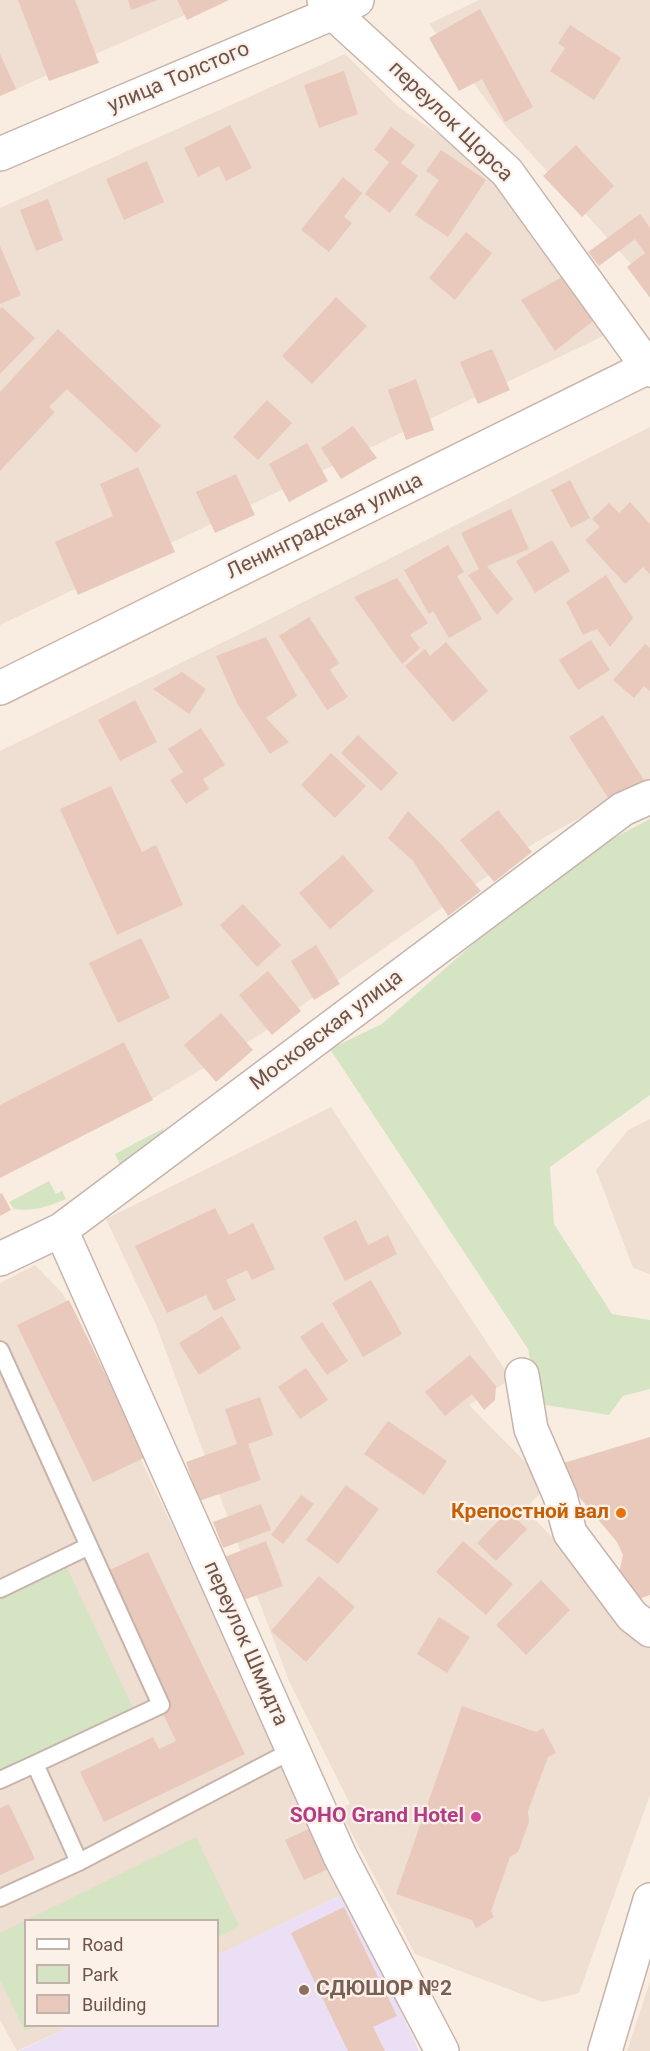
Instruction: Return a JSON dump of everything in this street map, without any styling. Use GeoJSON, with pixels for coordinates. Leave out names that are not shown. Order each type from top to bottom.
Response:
{"type":"FeatureCollection","features":[{"type":"Feature","properties":{"kind":"street","name":"улица Толстого"},"geometry":{"type":"LineString","coordinates":[[0,154],[338,4]]}},
{"type":"Feature","properties":{"kind":"street","name":"переулок Щорса"},"geometry":{"type":"LineString","coordinates":[[338,4],[507,172],[649,368]]}},
{"type":"Feature","properties":{"kind":"street","name":"Ленинградская улица"},"geometry":{"type":"LineString","coordinates":[[0,688],[649,368]]}},
{"type":"Feature","properties":{"kind":"street","name":"Московская улица"},"geometry":{"type":"LineString","coordinates":[[0,1259],[61,1230],[623,809],[650,797]]}},
{"type":"Feature","properties":{"kind":"street","name":"переулок Шмидта"},"geometry":{"type":"LineString","coordinates":[[61,1230],[340,1856],[442,2051]]}},
{"type":"Feature","properties":{"kind":"street"},"geometry":{"type":"LineString","coordinates":[[522,1375],[531,1429],[560,1496],[570,1533],[632,1616],[650,1630]]}},
{"type":"Feature","properties":{"kind":"street"},"geometry":{"type":"LineString","coordinates":[[605,2051],[650,1900]]}},
{"type":"Feature","properties":{"kind":"lane"},"geometry":{"type":"LineString","coordinates":[[0,1350],[161,1705],[0,1780]]}},
{"type":"Feature","properties":{"kind":"lane"},"geometry":{"type":"LineString","coordinates":[[0,1589],[89,1546]]}},
{"type":"Feature","properties":{"kind":"lane"},"geometry":{"type":"LineString","coordinates":[[0,1898],[79,1862],[293,1750]]}},
{"type":"Feature","properties":{"kind":"lane"},"geometry":{"type":"LineString","coordinates":[[35,1764],[79,1862]]}},
{"type":"Feature","properties":{"kind":"shaded area"},"geometry":{"type":"Polygon","coordinates":[[[0,0],[219,0],[0,96],[0,0]]]}},
{"type":"Feature","properties":{"kind":"shaded area"},"geometry":{"type":"Polygon","coordinates":[[[479,0],[650,0],[650,285],[504,124],[429,24],[479,0]]]}},
{"type":"Feature","properties":{"kind":"shaded area"},"geometry":{"type":"Polygon","coordinates":[[[345,54],[397,106],[497,174],[624,326],[0,625],[0,208],[345,54]]]}},
{"type":"Feature","properties":{"kind":"shaded area"},"geometry":{"type":"Polygon","coordinates":[[[650,427],[650,779],[536,842],[261,1034],[140,1106],[0,1175],[0,751],[248,630],[650,427]]]}},
{"type":"Feature","properties":{"kind":"shaded area"},"geometry":{"type":"Polygon","coordinates":[[[331,1107],[511,1379],[469,1405],[548,1485],[525,1509],[650,1640],[650,1795],[579,1993],[543,2002],[415,1954],[339,1809],[350,1804],[289,1681],[156,1325],[106,1219],[331,1107]]]}},
{"type":"Feature","properties":{"kind":"shaded area"},"geometry":{"type":"Polygon","coordinates":[[[650,1119],[650,1274],[633,1268],[596,1170],[628,1130],[650,1119]]]}},
{"type":"Feature","properties":{"kind":"shaded area"},"geometry":{"type":"Polygon","coordinates":[[[35,1265],[63,1294],[345,1893],[219,1955],[219,1919],[24,1919],[24,2027],[69,2027],[17,2051],[0,2020],[0,1283],[35,1265]]]}},
{"type":"Feature","properties":{"kind":"shaded area","name":"СДЮШОР №2"},"geometry":{"type":"Polygon","coordinates":[[[345,1893],[419,2051],[19,2051],[69,2027],[219,2027],[219,1955],[345,1893]]]}},
{"type":"Feature","properties":{"kind":"shaded area"},"geometry":{"type":"Polygon","coordinates":[[[650,1982],[650,2051],[627,2051],[650,1982]]]}},
{"type":"Feature","properties":{"kind":"green space"},"geometry":{"type":"Polygon","coordinates":[[[650,819],[650,1095],[550,1167],[554,1224],[612,1314],[650,1320],[650,1389],[623,1396],[609,1415],[539,1404],[528,1349],[330,1049],[382,1024],[474,943],[612,839],[650,819]]]}},
{"type":"Feature","properties":{"kind":"green space"},"geometry":{"type":"Polygon","coordinates":[[[164,1128],[156,1147],[123,1172],[115,1154],[164,1128]]]}},
{"type":"Feature","properties":{"kind":"green space"},"geometry":{"type":"Polygon","coordinates":[[[49,1181],[56,1194],[62,1191],[66,1199],[27,1210],[14,1209],[9,1202],[49,1181]]]}},
{"type":"Feature","properties":{"kind":"green space"},"geometry":{"type":"Polygon","coordinates":[[[65,1564],[134,1710],[0,1772],[0,1596],[65,1564]]]}},
{"type":"Feature","properties":{"kind":"green space"},"geometry":{"type":"Polygon","coordinates":[[[196,1837],[239,1926],[219,1936],[219,1919],[29,1919],[196,1837]]]}},
{"type":"Feature","properties":{"kind":"green space"},"geometry":{"type":"Polygon","coordinates":[[[24,1921],[24,2027],[35,2027],[25,2031],[0,1980],[0,1933],[24,1921]]]}},
{"type":"Feature","properties":{"kind":"building"},"geometry":{"type":"Polygon","coordinates":[[[18,0],[75,0],[99,63],[49,81],[18,0]]]}},
{"type":"Feature","properties":{"kind":"building"},"geometry":{"type":"Polygon","coordinates":[[[128,0],[158,0],[131,10],[128,0]]]}},
{"type":"Feature","properties":{"kind":"building"},"geometry":{"type":"Polygon","coordinates":[[[177,0],[229,0],[187,20],[177,0]]]}},
{"type":"Feature","properties":{"kind":"building"},"geometry":{"type":"Polygon","coordinates":[[[480,9],[533,107],[505,122],[482,79],[459,91],[429,38],[480,9]]]}},
{"type":"Feature","properties":{"kind":"building"},"geometry":{"type":"Polygon","coordinates":[[[570,25],[621,58],[594,100],[550,71],[565,48],[558,43],[570,25]]]}},
{"type":"Feature","properties":{"kind":"building"},"geometry":{"type":"Polygon","coordinates":[[[0,54],[16,89],[0,96],[0,54]]]}},
{"type":"Feature","properties":{"kind":"building"},"geometry":{"type":"Polygon","coordinates":[[[344,71],[358,114],[319,128],[304,85],[344,71]]]}},
{"type":"Feature","properties":{"kind":"building"},"geometry":{"type":"Polygon","coordinates":[[[230,125],[252,168],[226,181],[219,166],[198,177],[184,148],[230,125]]]}},
{"type":"Feature","properties":{"kind":"building"},"geometry":{"type":"Polygon","coordinates":[[[391,127],[415,145],[401,163],[418,176],[390,213],[365,194],[389,162],[374,150],[391,127]]]}},
{"type":"Feature","properties":{"kind":"building"},"geometry":{"type":"Polygon","coordinates":[[[576,145],[614,186],[582,217],[543,176],[576,145]]]}},
{"type":"Feature","properties":{"kind":"building"},"geometry":{"type":"Polygon","coordinates":[[[441,150],[486,180],[448,237],[415,215],[439,180],[426,171],[441,150]]]}},
{"type":"Feature","properties":{"kind":"building"},"geometry":{"type":"Polygon","coordinates":[[[147,161],[164,202],[124,220],[106,179],[147,161]]]}},
{"type":"Feature","properties":{"kind":"building"},"geometry":{"type":"Polygon","coordinates":[[[343,177],[362,193],[344,217],[352,223],[329,252],[301,230],[343,177]]]}},
{"type":"Feature","properties":{"kind":"building"},"geometry":{"type":"Polygon","coordinates":[[[48,199],[63,240],[36,251],[20,210],[48,199]]]}},
{"type":"Feature","properties":{"kind":"building"},"geometry":{"type":"Polygon","coordinates":[[[640,214],[650,228],[650,298],[627,267],[645,253],[635,239],[599,266],[588,252],[640,214]]]}},
{"type":"Feature","properties":{"kind":"building"},"geometry":{"type":"Polygon","coordinates":[[[466,232],[492,253],[455,300],[429,278],[466,232]]]}},
{"type":"Feature","properties":{"kind":"building"},"geometry":{"type":"Polygon","coordinates":[[[0,246],[21,295],[0,304],[0,246]]]}},
{"type":"Feature","properties":{"kind":"building"},"geometry":{"type":"Polygon","coordinates":[[[564,276],[593,321],[555,351],[521,300],[564,276]]]}},
{"type":"Feature","properties":{"kind":"building"},"geometry":{"type":"Polygon","coordinates":[[[336,297],[367,326],[312,384],[282,356],[336,297]]]}},
{"type":"Feature","properties":{"kind":"building"},"geometry":{"type":"Polygon","coordinates":[[[2,307],[35,338],[0,374],[0,309],[2,307]]]}},
{"type":"Feature","properties":{"kind":"building"},"geometry":{"type":"Polygon","coordinates":[[[58,329],[161,426],[136,453],[67,389],[49,407],[55,412],[0,471],[0,392],[58,329]]]}},
{"type":"Feature","properties":{"kind":"building"},"geometry":{"type":"Polygon","coordinates":[[[492,349],[510,390],[478,404],[460,362],[492,349]]]}},
{"type":"Feature","properties":{"kind":"building"},"geometry":{"type":"Polygon","coordinates":[[[416,379],[434,430],[406,440],[388,390],[416,379]]]}},
{"type":"Feature","properties":{"kind":"building"},"geometry":{"type":"Polygon","coordinates":[[[267,400],[292,423],[258,460],[233,437],[267,400]]]}},
{"type":"Feature","properties":{"kind":"building"},"geometry":{"type":"Polygon","coordinates":[[[353,426],[377,458],[341,479],[321,448],[353,426]]]}},
{"type":"Feature","properties":{"kind":"building"},"geometry":{"type":"Polygon","coordinates":[[[307,443],[328,481],[289,502],[269,464],[307,443]]]}},
{"type":"Feature","properties":{"kind":"building"},"geometry":{"type":"Polygon","coordinates":[[[138,467],[175,552],[78,595],[55,542],[113,516],[100,484],[138,467]]]}},
{"type":"Feature","properties":{"kind":"building"},"geometry":{"type":"Polygon","coordinates":[[[236,474],[255,515],[215,533],[196,492],[236,474]]]}},
{"type":"Feature","properties":{"kind":"building"},"geometry":{"type":"Polygon","coordinates":[[[570,480],[590,518],[571,528],[551,490],[570,480]]]}},
{"type":"Feature","properties":{"kind":"building"},"geometry":{"type":"Polygon","coordinates":[[[630,502],[650,524],[650,574],[643,567],[625,584],[585,540],[600,527],[592,519],[609,503],[619,513],[630,502]]]}},
{"type":"Feature","properties":{"kind":"building"},"geometry":{"type":"Polygon","coordinates":[[[511,509],[529,549],[487,566],[513,599],[497,615],[468,575],[479,569],[461,533],[511,509]]]}},
{"type":"Feature","properties":{"kind":"building"},"geometry":{"type":"Polygon","coordinates":[[[552,540],[570,571],[535,593],[516,561],[552,540]]]}},
{"type":"Feature","properties":{"kind":"building"},"geometry":{"type":"Polygon","coordinates":[[[448,545],[464,572],[457,576],[482,619],[449,638],[433,611],[429,614],[404,570],[448,545]]]}},
{"type":"Feature","properties":{"kind":"building"},"geometry":{"type":"Polygon","coordinates":[[[606,575],[633,618],[610,647],[597,629],[583,635],[566,602],[606,575]]]}},
{"type":"Feature","properties":{"kind":"building"},"geometry":{"type":"Polygon","coordinates":[[[397,578],[428,623],[410,635],[420,648],[402,664],[354,597],[397,578]]]}},
{"type":"Feature","properties":{"kind":"building"},"geometry":{"type":"Polygon","coordinates":[[[309,617],[339,663],[330,670],[348,697],[327,710],[279,636],[309,617]]]}},
{"type":"Feature","properties":{"kind":"building"},"geometry":{"type":"Polygon","coordinates":[[[266,637],[297,696],[266,718],[289,742],[270,754],[237,703],[216,656],[266,637]]]}},
{"type":"Feature","properties":{"kind":"building"},"geometry":{"type":"Polygon","coordinates":[[[591,640],[610,670],[578,690],[559,660],[591,640]]]}},
{"type":"Feature","properties":{"kind":"building"},"geometry":{"type":"Polygon","coordinates":[[[446,642],[488,691],[453,722],[405,666],[425,649],[430,656],[446,642]]]}},
{"type":"Feature","properties":{"kind":"building"},"geometry":{"type":"Polygon","coordinates":[[[645,644],[650,648],[650,691],[644,686],[634,698],[613,680],[645,644]]]}},
{"type":"Feature","properties":{"kind":"building"},"geometry":{"type":"Polygon","coordinates":[[[182,672],[206,689],[189,714],[153,689],[182,672]]]}},
{"type":"Feature","properties":{"kind":"building"},"geometry":{"type":"Polygon","coordinates":[[[135,700],[157,742],[120,761],[98,720],[135,700]]]}},
{"type":"Feature","properties":{"kind":"building"},"geometry":{"type":"Polygon","coordinates":[[[603,715],[645,782],[612,804],[569,737],[603,715]]]}},
{"type":"Feature","properties":{"kind":"building"},"geometry":{"type":"Polygon","coordinates":[[[201,728],[225,765],[203,779],[209,789],[186,804],[170,780],[183,772],[168,749],[201,728]]]}},
{"type":"Feature","properties":{"kind":"building"},"geometry":{"type":"Polygon","coordinates":[[[358,735],[398,773],[381,791],[341,753],[358,735]]]}},
{"type":"Feature","properties":{"kind":"building"},"geometry":{"type":"Polygon","coordinates":[[[331,753],[366,786],[335,818],[301,785],[331,753]]]}},
{"type":"Feature","properties":{"kind":"building"},"geometry":{"type":"Polygon","coordinates":[[[111,786],[142,852],[156,845],[183,905],[117,935],[60,809],[111,786]]]}},
{"type":"Feature","properties":{"kind":"building"},"geometry":{"type":"Polygon","coordinates":[[[498,810],[532,852],[494,882],[460,840],[498,810]]]}},
{"type":"Feature","properties":{"kind":"building"},"geometry":{"type":"Polygon","coordinates":[[[408,811],[441,844],[481,891],[448,916],[413,861],[388,838],[408,811]]]}},
{"type":"Feature","properties":{"kind":"building"},"geometry":{"type":"Polygon","coordinates":[[[343,855],[374,891],[330,929],[299,893],[343,855]]]}},
{"type":"Feature","properties":{"kind":"building"},"geometry":{"type":"Polygon","coordinates":[[[243,904],[281,945],[257,967],[220,925],[243,904]]]}},
{"type":"Feature","properties":{"kind":"building"},"geometry":{"type":"Polygon","coordinates":[[[141,938],[170,998],[118,1023],[89,963],[141,938]]]}},
{"type":"Feature","properties":{"kind":"building"},"geometry":{"type":"Polygon","coordinates":[[[316,945],[340,984],[314,1000],[291,961],[316,945]]]}},
{"type":"Feature","properties":{"kind":"building"},"geometry":{"type":"Polygon","coordinates":[[[268,971],[301,1011],[272,1035],[239,995],[268,971]]]}},
{"type":"Feature","properties":{"kind":"building"},"geometry":{"type":"Polygon","coordinates":[[[221,1013],[253,1050],[216,1082],[184,1045],[221,1013]]]}},
{"type":"Feature","properties":{"kind":"building"},"geometry":{"type":"Polygon","coordinates":[[[124,1042],[153,1100],[0,1178],[0,1105],[124,1042]]]}},
{"type":"Feature","properties":{"kind":"building"},"geometry":{"type":"Polygon","coordinates":[[[2,1193],[11,1210],[0,1216],[0,1194],[2,1193]]]}},
{"type":"Feature","properties":{"kind":"building"},"geometry":{"type":"Polygon","coordinates":[[[215,1208],[229,1235],[253,1223],[275,1269],[252,1280],[247,1270],[226,1280],[236,1300],[214,1311],[206,1295],[167,1313],[135,1246],[215,1208]]]}},
{"type":"Feature","properties":{"kind":"building"},"geometry":{"type":"Polygon","coordinates":[[[356,1220],[368,1245],[388,1235],[397,1254],[345,1281],[323,1237],[356,1220]]]}},
{"type":"Feature","properties":{"kind":"building"},"geometry":{"type":"Polygon","coordinates":[[[371,1280],[402,1334],[363,1357],[332,1303],[371,1280]]]}},
{"type":"Feature","properties":{"kind":"building"},"geometry":{"type":"Polygon","coordinates":[[[69,1300],[146,1457],[93,1482],[17,1325],[69,1300]]]}},
{"type":"Feature","properties":{"kind":"building"},"geometry":{"type":"Polygon","coordinates":[[[222,1316],[241,1348],[199,1375],[179,1343],[222,1316]]]}},
{"type":"Feature","properties":{"kind":"building"},"geometry":{"type":"Polygon","coordinates":[[[322,1322],[348,1361],[327,1375],[300,1337],[322,1322]]]}},
{"type":"Feature","properties":{"kind":"building"},"geometry":{"type":"Polygon","coordinates":[[[470,1355],[496,1386],[495,1400],[484,1410],[472,1394],[445,1416],[425,1392],[470,1355]]]}},
{"type":"Feature","properties":{"kind":"building"},"geometry":{"type":"Polygon","coordinates":[[[306,1368],[328,1400],[300,1419],[278,1387],[306,1368]]]}},
{"type":"Feature","properties":{"kind":"building"},"geometry":{"type":"Polygon","coordinates":[[[260,1397],[273,1435],[248,1444],[261,1480],[199,1501],[186,1462],[237,1444],[225,1409],[260,1397]]]}},
{"type":"Feature","properties":{"kind":"building"},"geometry":{"type":"Polygon","coordinates":[[[388,1421],[447,1461],[424,1495],[364,1454],[388,1421]]]}},
{"type":"Feature","properties":{"kind":"building","name":"Крепостной вал"},"geometry":{"type":"Polygon","coordinates":[[[650,1437],[650,1595],[633,1601],[618,1577],[623,1555],[617,1542],[569,1485],[560,1464],[650,1437]]]}},
{"type":"Feature","properties":{"kind":"building"},"geometry":{"type":"Polygon","coordinates":[[[346,1485],[379,1509],[338,1564],[306,1540],[346,1485]]]}},
{"type":"Feature","properties":{"kind":"building"},"geometry":{"type":"Polygon","coordinates":[[[301,1495],[314,1504],[283,1544],[271,1535],[301,1495]]]}},
{"type":"Feature","properties":{"kind":"building"},"geometry":{"type":"Polygon","coordinates":[[[261,1504],[271,1530],[223,1548],[213,1522],[261,1504]]]}},
{"type":"Feature","properties":{"kind":"building"},"geometry":{"type":"Polygon","coordinates":[[[508,1511],[527,1529],[496,1561],[477,1543],[508,1511]]]}},
{"type":"Feature","properties":{"kind":"building"},"geometry":{"type":"Polygon","coordinates":[[[266,1541],[283,1586],[238,1602],[222,1558],[266,1541]]]}},
{"type":"Feature","properties":{"kind":"building"},"geometry":{"type":"Polygon","coordinates":[[[463,1541],[513,1584],[486,1615],[436,1572],[463,1541]]]}},
{"type":"Feature","properties":{"kind":"building"},"geometry":{"type":"Polygon","coordinates":[[[148,1552],[245,1754],[104,1822],[80,1772],[153,1737],[159,1749],[176,1741],[97,1576],[148,1552]]]}},
{"type":"Feature","properties":{"kind":"building"},"geometry":{"type":"Polygon","coordinates":[[[319,1576],[355,1607],[306,1662],[271,1631],[319,1576]]]}},
{"type":"Feature","properties":{"kind":"building"},"geometry":{"type":"Polygon","coordinates":[[[541,1580],[570,1610],[526,1655],[496,1625],[541,1580]]]}},
{"type":"Feature","properties":{"kind":"building"},"geometry":{"type":"Polygon","coordinates":[[[439,1617],[470,1637],[447,1673],[417,1654],[439,1617]]]}},
{"type":"Feature","properties":{"kind":"building","name":"SOHO Grand Hotel"},"geometry":{"type":"Polygon","coordinates":[[[462,1706],[536,1732],[543,1728],[556,1753],[548,1757],[528,1811],[529,1822],[518,1852],[510,1857],[491,1911],[494,1917],[476,1928],[472,1920],[396,1894],[462,1706]]]}},
{"type":"Feature","properties":{"kind":"building"},"geometry":{"type":"Polygon","coordinates":[[[9,1804],[35,1859],[0,1875],[0,1808],[9,1804]]]}},
{"type":"Feature","properties":{"kind":"building"},"geometry":{"type":"Polygon","coordinates":[[[315,1826],[333,1867],[304,1880],[285,1840],[315,1826]]]}},
{"type":"Feature","properties":{"kind":"building"},"geometry":{"type":"Polygon","coordinates":[[[344,1907],[397,2016],[373,2027],[385,2051],[348,2051],[291,1933],[344,1907]]]}},
{"type":"Feature","properties":{"kind":"place","name":"Крепостной вал"},"geometry":{"type":"Point","coordinates":[621,1513]}},
{"type":"Feature","properties":{"kind":"place","name":"SOHO Grand Hotel"},"geometry":{"type":"Point","coordinates":[476,1817]}},
{"type":"Feature","properties":{"kind":"place","name":"СДЮШОР №2"},"geometry":{"type":"Point","coordinates":[304,1990]}}]}
